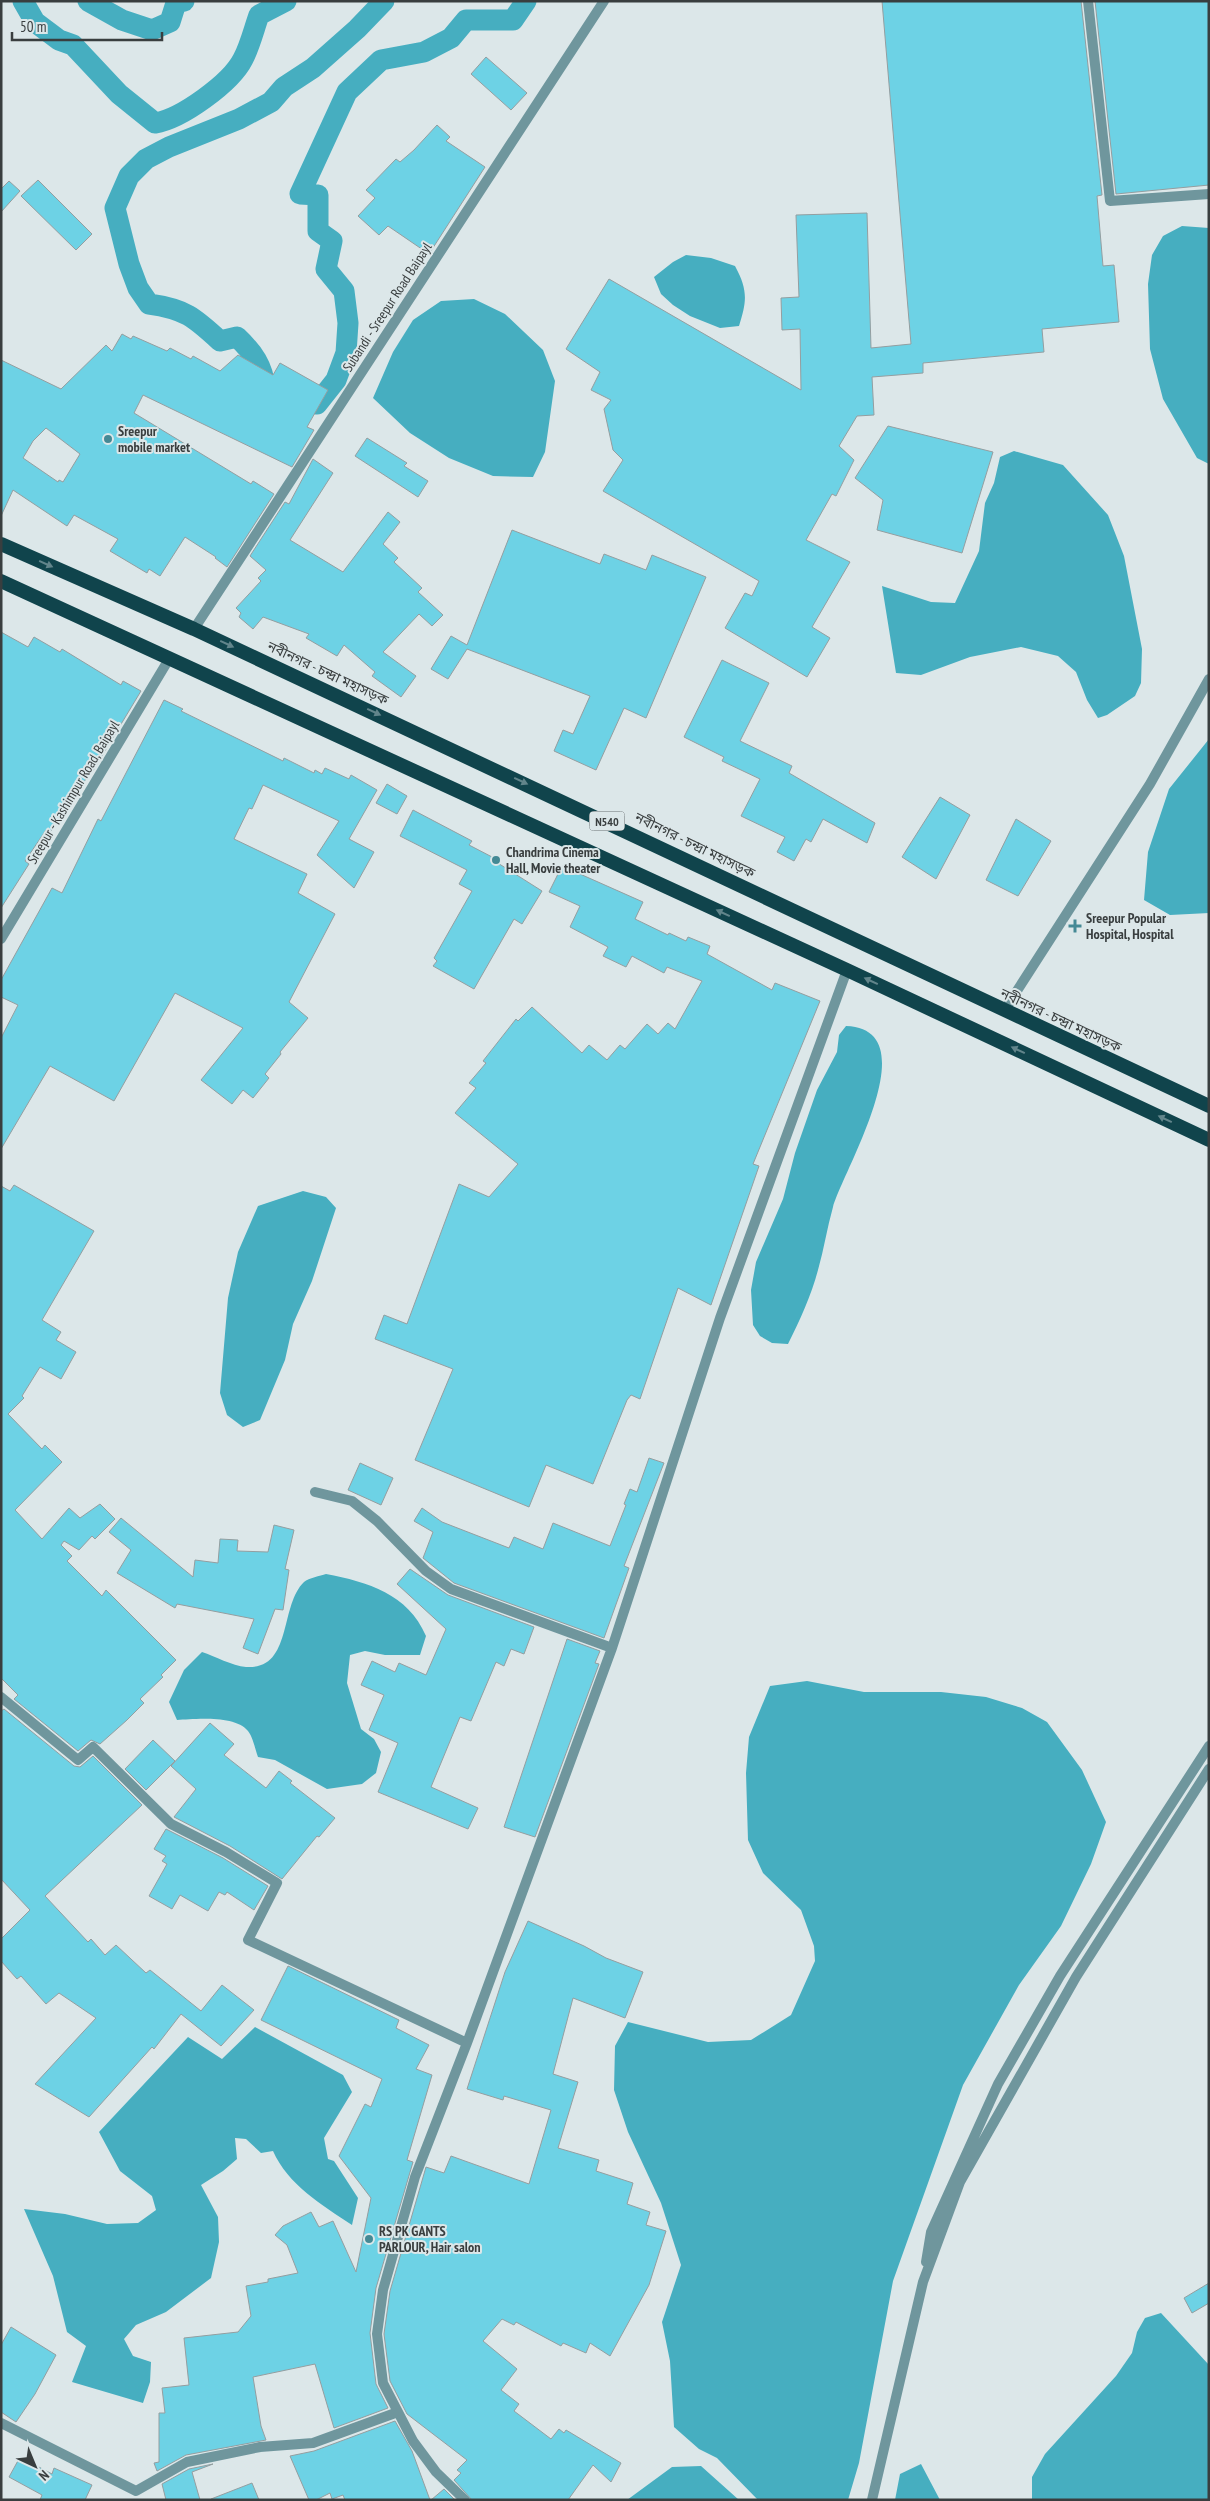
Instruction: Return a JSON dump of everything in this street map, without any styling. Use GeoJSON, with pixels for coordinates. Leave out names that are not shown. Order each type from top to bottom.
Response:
{"type":"FeatureCollection","features":[{"type":"Feature","properties":{"kind":"highway","name":"নবীনগর - চন্দ্রা মহাসড়ক"},"geometry":{"type":"LineString","coordinates":[[1,544],[194,629],[578,807],[1004,1011],[1209,1106]]}},
{"type":"Feature","properties":{"kind":"highway","name":"N540"},"geometry":{"type":"LineString","coordinates":[[1,581],[847,970],[1209,1140]]}},
{"type":"Feature","properties":{"kind":"street","name":"Subandi - Sreepur Road Baipayl"},"geometry":{"type":"LineString","coordinates":[[194,629],[604,1]]}},
{"type":"Feature","properties":{"kind":"street"},"geometry":{"type":"LineString","coordinates":[[1088,1],[1110,201],[1209,194]]}},
{"type":"Feature","properties":{"kind":"street","name":"Sreepur - Kashimpur Road, Baipayl"},"geometry":{"type":"LineString","coordinates":[[1,939],[169,659]]}},
{"type":"Feature","properties":{"kind":"street"},"geometry":{"type":"LineString","coordinates":[[1004,1011],[1150,784],[1209,679]]}},
{"type":"Feature","properties":{"kind":"street"},"geometry":{"type":"LineString","coordinates":[[465,2500],[436,2472],[414,2441],[383,2383],[377,2334],[383,2290],[414,2177],[467,2043],[612,1648],[720,1318],[847,970]]}},
{"type":"Feature","properties":{"kind":"street"},"geometry":{"type":"LineString","coordinates":[[315,1492],[352,1501],[377,1521],[426,1571],[451,1589],[612,1648]]}},
{"type":"Feature","properties":{"kind":"street"},"geometry":{"type":"LineString","coordinates":[[1,1697],[78,1760],[93,1747],[171,1824],[226,1852],[277,1883],[248,1940],[467,2043]]}},
{"type":"Feature","properties":{"kind":"street"},"geometry":{"type":"LineString","coordinates":[[872,2500],[924,2282],[931,2232],[998,2084],[1060,1976],[1209,1746]]}},
{"type":"Feature","properties":{"kind":"street"},"geometry":{"type":"LineString","coordinates":[[924,2282],[960,2182],[1041,2035],[1209,1769]]}},
{"type":"Feature","properties":{"kind":"street"},"geometry":{"type":"LineString","coordinates":[[1,2423],[136,2491],[186,2462],[260,2447],[313,2443],[398,2412]]}},
{"type":"Feature","properties":{"kind":"water"},"geometry":{"type":"Polygon","coordinates":[[[1182,226],[1209,228],[1209,464],[1197,458],[1163,399],[1150,349],[1148,284],[1152,255],[1163,236],[1182,226]]]}},
{"type":"Feature","properties":{"kind":"water"},"geometry":{"type":"Polygon","coordinates":[[[686,255],[711,258],[735,266],[742,282],[745,296],[744,309],[739,326],[720,328],[690,316],[673,305],[661,294],[654,277],[673,262],[686,255]]]}},
{"type":"Feature","properties":{"kind":"water"},"geometry":{"type":"Polygon","coordinates":[[[474,299],[505,314],[543,350],[555,381],[545,452],[533,477],[493,476],[449,458],[410,433],[373,398],[393,352],[413,320],[441,301],[474,299]]]}},
{"type":"Feature","properties":{"kind":"water"},"geometry":{"type":"Polygon","coordinates":[[[1014,451],[1063,465],[1108,515],[1124,556],[1142,649],[1141,683],[1135,696],[1107,715],[1098,718],[1087,700],[1076,672],[1058,656],[1021,647],[970,657],[921,675],[896,673],[882,586],[931,602],[955,603],[979,551],[985,503],[994,483],[1000,457],[1014,451]]]}},
{"type":"Feature","properties":{"kind":"water"},"geometry":{"type":"Polygon","coordinates":[[[1209,739],[1209,913],[1170,915],[1144,900],[1148,852],[1169,789],[1209,739]]]}},
{"type":"Feature","properties":{"kind":"water"},"geometry":{"type":"Polygon","coordinates":[[[846,1026],[870,1033],[881,1050],[881,1075],[875,1103],[833,1207],[818,1270],[805,1308],[788,1344],[772,1343],[760,1336],[753,1325],[751,1290],[756,1262],[783,1199],[795,1153],[817,1090],[837,1052],[839,1035],[846,1026]]]}},
{"type":"Feature","properties":{"kind":"water"},"geometry":{"type":"Polygon","coordinates":[[[303,1191],[326,1197],[336,1208],[312,1281],[293,1324],[285,1360],[260,1420],[243,1427],[227,1415],[220,1393],[228,1298],[238,1252],[258,1206],[303,1191]]]}},
{"type":"Feature","properties":{"kind":"water"},"geometry":{"type":"Polygon","coordinates":[[[326,1574],[371,1586],[398,1600],[409,1610],[426,1636],[420,1655],[385,1655],[365,1651],[350,1655],[347,1683],[361,1729],[374,1739],[381,1752],[376,1773],[362,1784],[327,1789],[275,1760],[258,1757],[250,1734],[242,1726],[225,1720],[177,1720],[169,1702],[184,1670],[202,1652],[229,1663],[246,1667],[261,1665],[271,1658],[278,1648],[283,1635],[296,1593],[304,1582],[326,1574]]]}},
{"type":"Feature","properties":{"kind":"water"},"geometry":{"type":"Polygon","coordinates":[[[807,1681],[864,1692],[941,1692],[986,1697],[1022,1708],[1047,1722],[1082,1770],[1106,1822],[1091,1864],[1061,1926],[1019,1985],[963,2085],[893,2281],[859,2463],[848,2500],[758,2500],[717,2458],[699,2449],[674,2427],[670,2361],[662,2322],[681,2265],[661,2203],[628,2132],[614,2090],[615,2046],[628,2022],[708,2042],[751,2040],[791,2015],[815,1961],[814,1946],[801,1910],[763,1873],[748,1840],[746,1773],[749,1737],[770,1686],[807,1681]]]}},
{"type":"Feature","properties":{"kind":"water"},"geometry":{"type":"Polygon","coordinates":[[[255,2027],[343,2075],[352,2092],[324,2138],[328,2159],[334,2161],[358,2198],[352,2225],[318,2202],[297,2184],[279,2163],[273,2151],[261,2153],[246,2139],[235,2138],[237,2159],[223,2171],[201,2185],[218,2217],[219,2242],[211,2278],[166,2312],[136,2325],[124,2339],[133,2356],[151,2362],[150,2382],[143,2403],[72,2382],[86,2346],[67,2332],[53,2276],[24,2209],[65,2214],[107,2224],[138,2223],[156,2210],[152,2196],[120,2171],[99,2132],[188,2037],[222,2059],[255,2027]]]}},
{"type":"Feature","properties":{"kind":"water"},"geometry":{"type":"Polygon","coordinates":[[[1161,2313],[1209,2365],[1209,2500],[1032,2500],[1032,2477],[1045,2454],[1116,2376],[1132,2353],[1137,2332],[1145,2318],[1161,2313]]]}},
{"type":"Feature","properties":{"kind":"water"},"geometry":{"type":"Polygon","coordinates":[[[921,2464],[940,2500],[895,2500],[900,2474],[921,2464]]]}},
{"type":"Feature","properties":{"kind":"water"},"geometry":{"type":"Polygon","coordinates":[[[701,2466],[739,2500],[627,2500],[672,2467],[701,2466]]]}},
{"type":"Feature","properties":{"kind":"building"},"geometry":{"type":"Polygon","coordinates":[[[882,1],[1081,1],[1102,195],[1097,196],[1103,266],[1114,265],[1119,322],[1042,329],[1044,352],[923,363],[923,373],[872,377],[874,415],[857,416],[839,446],[854,460],[836,496],[832,494],[806,540],[850,562],[812,627],[830,638],[807,677],[725,628],[745,593],[752,596],[759,581],[603,491],[623,460],[613,450],[604,409],[611,400],[591,390],[600,372],[566,349],[609,279],[801,390],[800,329],[782,330],[781,298],[799,297],[796,215],[867,213],[871,348],[911,344],[882,1]]]}},
{"type":"Feature","properties":{"kind":"building"},"geometry":{"type":"Polygon","coordinates":[[[1095,1],[1209,1],[1209,185],[1116,194],[1095,1]]]}},
{"type":"Feature","properties":{"kind":"building"},"geometry":{"type":"Polygon","coordinates":[[[486,57],[527,93],[511,110],[471,74],[486,57]]]}},
{"type":"Feature","properties":{"kind":"building"},"geometry":{"type":"Polygon","coordinates":[[[437,125],[450,137],[446,141],[485,167],[429,254],[388,226],[379,235],[358,216],[375,198],[366,190],[396,159],[400,162],[414,150],[437,125]]]}},
{"type":"Feature","properties":{"kind":"building"},"geometry":{"type":"Polygon","coordinates":[[[38,180],[92,234],[76,250],[21,196],[38,180]]]}},
{"type":"Feature","properties":{"kind":"building"},"geometry":{"type":"Polygon","coordinates":[[[9,181],[20,191],[1,212],[1,189],[9,181]]]}},
{"type":"Feature","properties":{"kind":"building"},"geometry":{"type":"Polygon","coordinates":[[[122,334],[131,339],[133,336],[167,351],[170,348],[191,359],[193,356],[220,371],[238,355],[273,375],[280,363],[328,390],[307,427],[314,430],[292,467],[143,395],[134,413],[251,484],[253,481],[274,494],[227,567],[216,557],[185,537],[160,576],[149,569],[147,573],[110,551],[118,539],[74,515],[67,526],[13,490],[1,516],[1,360],[61,389],[106,345],[112,351],[122,334]],[[46,428],[33,441],[23,458],[58,482],[59,480],[63,482],[80,454],[46,428]]]}},
{"type":"Feature","properties":{"kind":"building"},"geometry":{"type":"Polygon","coordinates":[[[888,426],[993,452],[962,553],[877,530],[883,500],[855,478],[888,426]]]}},
{"type":"Feature","properties":{"kind":"building"},"geometry":{"type":"Polygon","coordinates":[[[367,438],[407,463],[404,466],[428,481],[418,497],[355,456],[367,438]]]}},
{"type":"Feature","properties":{"kind":"building"},"geometry":{"type":"Polygon","coordinates":[[[313,459],[333,473],[290,540],[343,572],[388,512],[400,522],[383,544],[398,558],[394,562],[422,588],[418,592],[443,615],[432,626],[419,614],[383,652],[416,676],[401,697],[372,676],[375,672],[344,645],[337,656],[306,638],[309,634],[263,617],[253,629],[239,617],[241,613],[236,608],[261,581],[258,578],[266,570],[250,556],[285,502],[289,504],[313,459]]]}},
{"type":"Feature","properties":{"kind":"building"},"geometry":{"type":"Polygon","coordinates":[[[512,530],[600,564],[604,554],[646,570],[652,555],[706,577],[646,718],[624,708],[596,770],[554,751],[563,730],[573,734],[590,696],[467,649],[448,679],[431,669],[451,636],[467,645],[512,530]]]}},
{"type":"Feature","properties":{"kind":"building"},"geometry":{"type":"Polygon","coordinates":[[[1,632],[28,647],[34,637],[60,652],[62,649],[121,685],[123,681],[141,691],[91,774],[50,832],[46,830],[25,861],[29,864],[1,908],[1,632]]]}},
{"type":"Feature","properties":{"kind":"building"},"geometry":{"type":"Polygon","coordinates":[[[722,660],[769,683],[740,741],[792,766],[789,773],[875,823],[867,843],[823,819],[811,842],[806,839],[794,861],[777,852],[785,837],[741,816],[760,779],[722,761],[724,757],[684,737],[722,660]]]}},
{"type":"Feature","properties":{"kind":"building"},"geometry":{"type":"Polygon","coordinates":[[[164,700],[183,709],[181,711],[283,761],[284,758],[314,773],[315,770],[322,774],[325,768],[349,779],[351,775],[377,790],[349,839],[374,852],[354,888],[317,855],[339,821],[263,785],[252,809],[249,808],[234,839],[307,874],[298,893],[335,914],[289,1002],[308,1018],[280,1052],[281,1054],[265,1074],[269,1078],[253,1098],[243,1090],[232,1104],[201,1080],[243,1028],[175,993],[114,1101],[50,1066],[1,1149],[1,1038],[18,1005],[1,997],[1,980],[52,888],[62,893],[98,819],[101,821],[164,700]]]}},
{"type":"Feature","properties":{"kind":"building"},"geometry":{"type":"Polygon","coordinates":[[[387,784],[407,796],[397,814],[376,803],[387,784]]]}},
{"type":"Feature","properties":{"kind":"building"},"geometry":{"type":"Polygon","coordinates":[[[940,797],[970,815],[936,879],[902,857],[940,797]]]}},
{"type":"Feature","properties":{"kind":"building"},"geometry":{"type":"Polygon","coordinates":[[[413,810],[472,841],[469,845],[494,858],[493,860],[542,891],[522,924],[514,919],[474,989],[433,966],[437,961],[434,958],[472,891],[459,884],[467,870],[400,836],[413,810]]]}},
{"type":"Feature","properties":{"kind":"building"},"geometry":{"type":"Polygon","coordinates":[[[1016,819],[1051,841],[1018,896],[986,880],[1016,819]]]}},
{"type":"Feature","properties":{"kind":"building"},"geometry":{"type":"Polygon","coordinates":[[[562,866],[643,902],[635,919],[668,935],[669,933],[686,941],[688,937],[710,946],[707,954],[772,990],[775,983],[820,1001],[753,1164],[759,1166],[711,1305],[678,1288],[640,1399],[631,1395],[627,1400],[593,1484],[546,1465],[529,1507],[415,1460],[453,1369],[375,1339],[384,1315],[407,1324],[459,1184],[489,1197],[518,1164],[455,1113],[476,1088],[469,1083],[486,1063],[483,1061],[516,1019],[518,1021],[532,1007],[582,1053],[589,1045],[607,1060],[620,1045],[625,1049],[647,1024],[658,1034],[668,1023],[675,1029],[702,981],[667,967],[664,973],[632,956],[626,967],[603,956],[608,947],[570,927],[580,906],[549,892],[562,866]]]}},
{"type":"Feature","properties":{"kind":"building"},"geometry":{"type":"Polygon","coordinates":[[[14,1185],[94,1231],[42,1320],[61,1332],[56,1340],[76,1352],[61,1379],[40,1367],[22,1396],[24,1398],[8,1414],[42,1449],[45,1445],[62,1462],[15,1510],[42,1539],[69,1508],[80,1518],[100,1504],[115,1519],[95,1539],[92,1536],[79,1550],[64,1541],[61,1545],[72,1556],[67,1561],[102,1596],[106,1590],[176,1660],[161,1675],[163,1677],[140,1699],[144,1703],[127,1720],[100,1744],[91,1740],[78,1751],[14,1699],[18,1695],[1,1678],[1,1186],[10,1191],[14,1185]]]}},
{"type":"Feature","properties":{"kind":"building"},"geometry":{"type":"Polygon","coordinates":[[[649,1458],[664,1463],[624,1566],[629,1568],[604,1638],[454,1583],[423,1558],[433,1532],[414,1521],[422,1508],[442,1522],[509,1548],[514,1537],[543,1549],[553,1523],[610,1546],[626,1505],[624,1504],[630,1489],[637,1492],[649,1458]]]}},
{"type":"Feature","properties":{"kind":"building"},"geometry":{"type":"Polygon","coordinates":[[[360,1463],[393,1478],[381,1505],[348,1490],[360,1463]]]}},
{"type":"Feature","properties":{"kind":"building"},"geometry":{"type":"Polygon","coordinates":[[[121,1518],[193,1577],[195,1560],[218,1563],[220,1539],[238,1540],[237,1551],[268,1552],[274,1525],[294,1530],[285,1569],[289,1570],[283,1610],[275,1609],[258,1654],[243,1648],[254,1619],[177,1604],[175,1608],[117,1573],[131,1550],[109,1532],[121,1518]]]}},
{"type":"Feature","properties":{"kind":"building"},"geometry":{"type":"Polygon","coordinates":[[[410,1569],[448,1595],[534,1627],[524,1654],[511,1649],[504,1666],[496,1662],[471,1721],[460,1717],[431,1787],[478,1808],[468,1829],[378,1792],[398,1743],[369,1730],[384,1695],[361,1685],[372,1661],[395,1672],[399,1663],[426,1675],[446,1629],[397,1584],[410,1569]]]}},
{"type":"Feature","properties":{"kind":"building"},"geometry":{"type":"Polygon","coordinates":[[[567,1639],[600,1651],[595,1663],[599,1664],[535,1837],[504,1827],[567,1639]]]}},
{"type":"Feature","properties":{"kind":"building"},"geometry":{"type":"Polygon","coordinates":[[[4,1709],[74,1766],[80,1767],[93,1756],[142,1805],[45,1896],[88,1942],[91,1939],[105,1955],[116,1945],[146,1973],[150,1970],[201,2011],[222,1985],[254,2010],[221,2046],[181,2014],[154,2049],[152,2047],[89,2117],[35,2084],[96,2018],[59,1993],[46,2004],[21,1976],[17,1979],[1,1961],[1,1939],[30,1910],[1,1879],[1,1711],[4,1709]]]}},
{"type":"Feature","properties":{"kind":"building"},"geometry":{"type":"Polygon","coordinates":[[[210,1723],[234,1744],[224,1755],[266,1788],[279,1771],[292,1781],[290,1783],[335,1818],[319,1837],[317,1836],[282,1879],[230,1846],[174,1817],[196,1789],[171,1766],[210,1723]]]}},
{"type":"Feature","properties":{"kind":"building"},"geometry":{"type":"Polygon","coordinates":[[[153,1740],[175,1761],[146,1790],[125,1769],[153,1740]]]}},
{"type":"Feature","properties":{"kind":"building"},"geometry":{"type":"Polygon","coordinates":[[[166,1829],[223,1858],[268,1886],[254,1910],[227,1892],[225,1895],[219,1892],[208,1911],[180,1895],[172,1909],[149,1896],[167,1864],[162,1861],[166,1856],[154,1849],[166,1829]]]}},
{"type":"Feature","properties":{"kind":"building"},"geometry":{"type":"Polygon","coordinates":[[[528,1921],[606,1958],[643,1972],[625,2018],[573,1998],[553,2074],[578,2082],[558,2148],[599,2160],[596,2171],[633,2183],[627,2204],[650,2212],[646,2225],[666,2231],[649,2285],[610,2356],[590,2343],[586,2353],[563,2343],[561,2346],[516,2322],[514,2325],[502,2319],[483,2341],[517,2369],[501,2390],[519,2404],[514,2411],[551,2439],[559,2429],[564,2433],[566,2430],[621,2463],[611,2482],[593,2465],[568,2500],[472,2500],[454,2480],[461,2473],[457,2470],[467,2460],[407,2414],[390,2381],[384,2334],[390,2291],[426,2167],[444,2173],[451,2156],[529,2184],[551,2110],[504,2096],[503,2100],[467,2089],[505,1972],[528,1921]]]}},
{"type":"Feature","properties":{"kind":"building"},"geometry":{"type":"Polygon","coordinates":[[[288,1966],[399,2020],[396,2028],[429,2045],[416,2069],[432,2075],[407,2160],[413,2162],[376,2288],[370,2333],[376,2384],[388,2408],[334,2428],[315,2364],[253,2377],[261,2426],[266,2440],[186,2455],[157,2471],[154,2463],[159,2462],[159,2413],[165,2413],[162,2388],[189,2385],[184,2338],[238,2332],[251,2316],[246,2286],[298,2273],[287,2245],[275,2235],[283,2226],[311,2212],[319,2227],[333,2221],[356,2272],[371,2198],[339,2156],[365,2104],[371,2107],[382,2079],[261,2020],[288,1966]]]}},
{"type":"Feature","properties":{"kind":"building"},"geometry":{"type":"Polygon","coordinates":[[[1209,2283],[1209,2303],[1192,2313],[1184,2298],[1209,2283]]]}},
{"type":"Feature","properties":{"kind":"building"},"geometry":{"type":"Polygon","coordinates":[[[11,2327],[56,2355],[35,2394],[16,2422],[1,2412],[1,2345],[11,2327]]]}},
{"type":"Feature","properties":{"kind":"building"},"geometry":{"type":"Polygon","coordinates":[[[395,2421],[412,2451],[430,2500],[345,2500],[343,2495],[332,2499],[330,2493],[316,2500],[309,2500],[290,2456],[314,2451],[395,2421]]]}},
{"type":"Feature","properties":{"kind":"building"},"geometry":{"type":"Polygon","coordinates":[[[20,2457],[52,2474],[54,2468],[92,2485],[85,2500],[40,2500],[42,2495],[9,2477],[20,2457]]]}},
{"type":"Feature","properties":{"kind":"building"},"geometry":{"type":"Polygon","coordinates":[[[213,2464],[192,2472],[200,2500],[166,2500],[162,2484],[189,2469],[213,2464]]]}},
{"type":"Feature","properties":{"kind":"building"},"geometry":{"type":"Polygon","coordinates":[[[252,2483],[259,2500],[211,2500],[211,2499],[252,2483]]]}},
{"type":"Feature","properties":{"kind":"building"},"geometry":{"type":"Polygon","coordinates":[[[444,2489],[455,2500],[431,2500],[444,2489]]]}},
{"type":"Feature","properties":{"kind":"waterway"},"geometry":{"type":"LineString","coordinates":[[23,1],[35,22],[59,40],[73,45],[119,94],[155,123],[178,115],[204,99],[228,79],[243,59],[259,15],[286,1]]}},
{"type":"Feature","properties":{"kind":"waterway"},"geometry":{"type":"LineString","coordinates":[[88,1],[122,20],[152,30],[170,22],[176,3],[184,1]]}},
{"type":"Feature","properties":{"kind":"waterway"},"geometry":{"type":"LineString","coordinates":[[270,391],[265,388],[262,373],[256,360],[237,337],[220,341],[188,315],[149,304],[138,288],[129,264],[115,208],[129,176],[146,159],[169,147],[239,119],[271,102],[284,87],[313,68],[357,29],[384,1]]}},
{"type":"Feature","properties":{"kind":"waterway"},"geometry":{"type":"LineString","coordinates":[[306,403],[317,404],[336,380],[346,353],[348,323],[344,291],[326,269],[332,241],[318,231],[318,195],[300,194],[347,92],[381,60],[424,52],[451,38],[466,20],[513,20],[526,1]]}},
{"type":"Feature","properties":{"kind":"place","name":"Sreepur mobile market"},"geometry":{"type":"Point","coordinates":[108,439]}},
{"type":"Feature","properties":{"kind":"place","name":"Chandrima Cinema Hall, Movie theater"},"geometry":{"type":"Point","coordinates":[496,860]}},
{"type":"Feature","properties":{"kind":"place","name":"Sreepur Popular Hospital, Hospital"},"geometry":{"type":"Point","coordinates":[1075,926]}},
{"type":"Feature","properties":{"kind":"place","name":"RS PK GANTS PARLOUR, Hair salon"},"geometry":{"type":"Point","coordinates":[369,2239]}}]}
